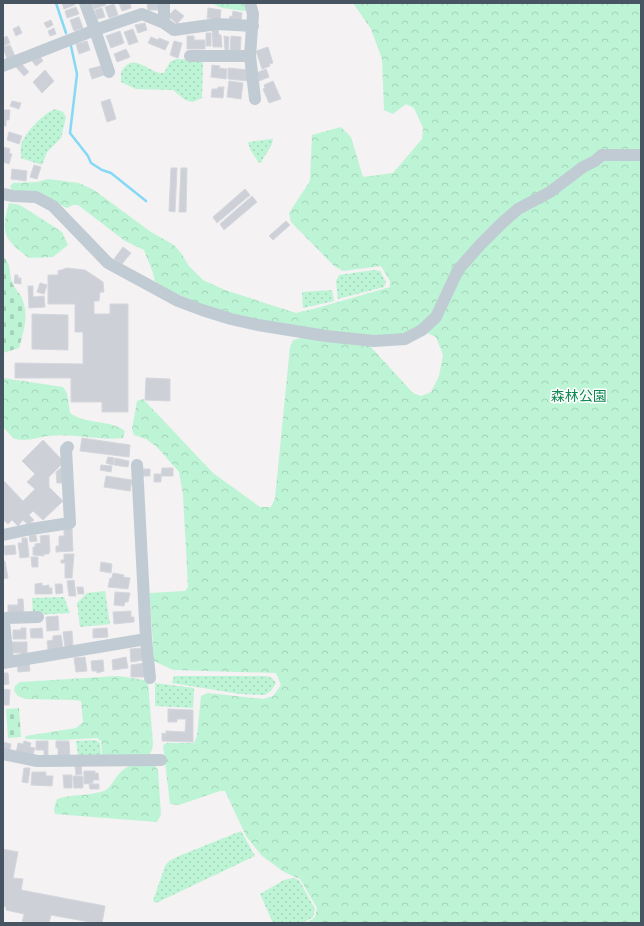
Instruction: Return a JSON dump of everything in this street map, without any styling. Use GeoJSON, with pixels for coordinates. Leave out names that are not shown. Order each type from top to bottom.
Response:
{"type":"FeatureCollection","features":[{"type":"Feature","properties":{"kind":"street"},"geometry":{"type":"LineString","coordinates":[[85,3],[109,72]]}},
{"type":"Feature","properties":{"kind":"street"},"geometry":{"type":"LineString","coordinates":[[164,3],[164,23]]}},
{"type":"Feature","properties":{"kind":"street"},"geometry":{"type":"LineString","coordinates":[[250,3],[253,14],[250,56],[255,99]]}},
{"type":"Feature","properties":{"kind":"street"},"geometry":{"type":"LineString","coordinates":[[3,66],[95,30],[142,14],[164,23],[174,30],[218,24],[253,26]]}},
{"type":"Feature","properties":{"kind":"street"},"geometry":{"type":"LineString","coordinates":[[190,56],[250,56]]}},
{"type":"Feature","properties":{"kind":"street"},"geometry":{"type":"LineString","coordinates":[[3,194],[36,197],[53,206],[108,263],[178,301],[231,319],[258,325],[326,336],[374,341],[405,338],[422,330],[436,317],[458,270],[480,245],[518,209],[550,192],[583,167],[595,161],[602,155],[641,155]]}},
{"type":"Feature","properties":{"kind":"street"},"geometry":{"type":"LineString","coordinates":[[3,535],[31,529],[70,524],[66,449],[68,447]]}},
{"type":"Feature","properties":{"kind":"street"},"geometry":{"type":"LineString","coordinates":[[137,465],[146,639],[150,678]]}},
{"type":"Feature","properties":{"kind":"street"},"geometry":{"type":"LineString","coordinates":[[38,617],[6,618],[4,621],[5,663],[146,639]]}},
{"type":"Feature","properties":{"kind":"street"},"geometry":{"type":"LineString","coordinates":[[3,754],[37,761],[161,760]]}},
{"type":"Feature","properties":{"kind":"green space"},"geometry":{"type":"Polygon","coordinates":[[[211,3],[248,3],[248,8],[245,11],[222,8],[211,3]]]}},
{"type":"Feature","properties":{"kind":"green space","name":"森林公園"},"geometry":{"type":"Polygon","coordinates":[[[353,3],[641,3],[641,923],[307,923],[315,917],[317,908],[300,879],[284,872],[262,856],[246,836],[225,791],[220,791],[179,805],[170,804],[163,745],[167,743],[194,743],[197,736],[201,696],[208,693],[263,699],[273,696],[281,685],[276,673],[173,670],[154,661],[150,593],[185,591],[188,587],[183,495],[179,472],[157,447],[146,439],[134,435],[132,429],[137,401],[143,399],[213,473],[260,507],[271,507],[275,498],[290,347],[293,340],[305,337],[370,346],[413,393],[421,396],[431,392],[439,376],[443,355],[436,337],[427,333],[403,335],[342,335],[247,319],[205,306],[167,290],[155,281],[144,250],[125,241],[78,205],[73,205],[67,208],[38,194],[13,191],[10,186],[13,183],[37,182],[48,179],[79,183],[94,190],[151,232],[174,245],[189,266],[203,280],[225,290],[296,313],[390,287],[390,281],[381,266],[343,271],[334,266],[291,222],[289,213],[310,181],[312,135],[341,127],[351,137],[363,177],[393,173],[422,139],[423,128],[414,108],[406,104],[393,114],[384,110],[382,59],[371,29],[353,3]]]}},
{"type":"Feature","properties":{"kind":"green space"},"geometry":{"type":"Polygon","coordinates":[[[176,59],[198,60],[203,63],[202,98],[193,102],[185,100],[173,90],[136,89],[121,82],[122,70],[131,63],[140,64],[159,73],[164,73],[170,62],[176,59]]]}},
{"type":"Feature","properties":{"kind":"green space"},"geometry":{"type":"Polygon","coordinates":[[[55,109],[63,112],[66,117],[61,138],[47,152],[42,165],[21,158],[21,144],[28,132],[40,119],[55,109]]]}},
{"type":"Feature","properties":{"kind":"green space"},"geometry":{"type":"Polygon","coordinates":[[[273,139],[261,163],[259,163],[251,151],[248,143],[273,139]]]}},
{"type":"Feature","properties":{"kind":"green space"},"geometry":{"type":"Polygon","coordinates":[[[9,203],[20,205],[62,232],[68,245],[53,257],[29,258],[14,246],[7,236],[5,223],[9,203]]]}},
{"type":"Feature","properties":{"kind":"green space"},"geometry":{"type":"Polygon","coordinates":[[[3,257],[9,264],[11,279],[22,298],[25,317],[24,329],[19,348],[3,353],[3,257]]]}},
{"type":"Feature","properties":{"kind":"green space"},"geometry":{"type":"Polygon","coordinates":[[[374,270],[380,271],[386,282],[384,287],[338,299],[336,281],[339,275],[374,270]]]}},
{"type":"Feature","properties":{"kind":"green space"},"geometry":{"type":"Polygon","coordinates":[[[332,290],[334,301],[303,308],[302,292],[332,290]]]}},
{"type":"Feature","properties":{"kind":"green space"},"geometry":{"type":"Polygon","coordinates":[[[3,378],[63,387],[67,393],[70,413],[83,419],[119,427],[125,431],[123,438],[105,439],[58,435],[26,440],[13,438],[3,427],[3,378]]]}},
{"type":"Feature","properties":{"kind":"green space"},"geometry":{"type":"Polygon","coordinates":[[[105,591],[110,624],[80,627],[77,603],[87,593],[105,591]]]}},
{"type":"Feature","properties":{"kind":"green space"},"geometry":{"type":"Polygon","coordinates":[[[64,597],[70,613],[33,615],[32,598],[64,597]]]}},
{"type":"Feature","properties":{"kind":"green space"},"geometry":{"type":"Polygon","coordinates":[[[118,676],[148,682],[153,744],[149,755],[102,755],[101,741],[97,738],[61,740],[25,738],[26,736],[76,728],[83,722],[81,701],[25,699],[18,696],[14,691],[15,686],[20,682],[118,676]]]}},
{"type":"Feature","properties":{"kind":"green space"},"geometry":{"type":"Polygon","coordinates":[[[174,676],[266,676],[272,678],[276,683],[271,691],[265,695],[240,694],[172,683],[174,676]]]}},
{"type":"Feature","properties":{"kind":"green space"},"geometry":{"type":"Polygon","coordinates":[[[155,683],[194,688],[193,708],[155,706],[155,683]]]}},
{"type":"Feature","properties":{"kind":"green space"},"geometry":{"type":"Polygon","coordinates":[[[19,708],[21,737],[8,738],[6,709],[19,708]]]}},
{"type":"Feature","properties":{"kind":"green space"},"geometry":{"type":"Polygon","coordinates":[[[96,740],[100,743],[101,757],[78,756],[76,741],[96,740]]]}},
{"type":"Feature","properties":{"kind":"green space"},"geometry":{"type":"Polygon","coordinates":[[[134,764],[155,766],[158,770],[161,815],[157,822],[55,814],[54,809],[57,799],[104,791],[109,788],[122,771],[134,764]]]}},
{"type":"Feature","properties":{"kind":"green space"},"geometry":{"type":"Polygon","coordinates":[[[241,831],[255,856],[156,903],[153,901],[165,866],[169,861],[241,831]]]}},
{"type":"Feature","properties":{"kind":"green space"},"geometry":{"type":"Polygon","coordinates":[[[293,878],[299,880],[315,909],[313,917],[303,923],[273,923],[260,894],[284,880],[293,878]]]}},
{"type":"Feature","properties":{"kind":"building"},"geometry":{"type":"Polygon","coordinates":[[[62,3],[74,3],[75,5],[64,9],[62,3]]]}},
{"type":"Feature","properties":{"kind":"building"},"geometry":{"type":"Polygon","coordinates":[[[92,3],[105,3],[106,5],[94,9],[92,3]]]}},
{"type":"Feature","properties":{"kind":"building"},"geometry":{"type":"Polygon","coordinates":[[[119,3],[130,3],[131,8],[122,11],[119,3]]]}},
{"type":"Feature","properties":{"kind":"building"},"geometry":{"type":"Polygon","coordinates":[[[147,3],[159,3],[159,10],[148,10],[147,3]]]}},
{"type":"Feature","properties":{"kind":"building"},"geometry":{"type":"Polygon","coordinates":[[[114,4],[118,15],[109,18],[105,7],[114,4]]]}},
{"type":"Feature","properties":{"kind":"building"},"geometry":{"type":"Polygon","coordinates":[[[76,7],[79,14],[67,18],[65,11],[76,7]]]}},
{"type":"Feature","properties":{"kind":"building"},"geometry":{"type":"Polygon","coordinates":[[[102,8],[105,17],[97,19],[95,10],[102,8]]]}},
{"type":"Feature","properties":{"kind":"building"},"geometry":{"type":"Polygon","coordinates":[[[208,8],[221,10],[220,19],[207,18],[208,8]]]}},
{"type":"Feature","properties":{"kind":"building"},"geometry":{"type":"Polygon","coordinates":[[[175,9],[184,16],[177,24],[168,16],[175,9]]]}},
{"type":"Feature","properties":{"kind":"building"},"geometry":{"type":"Polygon","coordinates":[[[233,11],[242,13],[241,21],[229,19],[230,16],[232,17],[233,11]]]}},
{"type":"Feature","properties":{"kind":"building"},"geometry":{"type":"Polygon","coordinates":[[[79,17],[83,28],[74,31],[70,20],[79,17]]]}},
{"type":"Feature","properties":{"kind":"building"},"geometry":{"type":"Polygon","coordinates":[[[51,20],[53,25],[47,28],[44,23],[51,20]]]}},
{"type":"Feature","properties":{"kind":"building"},"geometry":{"type":"Polygon","coordinates":[[[145,23],[147,30],[138,33],[135,25],[145,23]]]}},
{"type":"Feature","properties":{"kind":"building"},"geometry":{"type":"Polygon","coordinates":[[[19,26],[22,33],[16,36],[13,29],[19,26]]]}},
{"type":"Feature","properties":{"kind":"building"},"geometry":{"type":"Polygon","coordinates":[[[54,28],[56,34],[50,36],[48,31],[54,28]]]}},
{"type":"Feature","properties":{"kind":"building"},"geometry":{"type":"Polygon","coordinates":[[[133,29],[138,42],[129,45],[124,32],[133,29]]]}},
{"type":"Feature","properties":{"kind":"building"},"geometry":{"type":"Polygon","coordinates":[[[212,29],[218,29],[219,35],[221,35],[222,47],[213,47],[212,29]]]}},
{"type":"Feature","properties":{"kind":"building"},"geometry":{"type":"Polygon","coordinates":[[[120,31],[124,43],[111,48],[106,36],[120,31]]]}},
{"type":"Feature","properties":{"kind":"building"},"geometry":{"type":"Polygon","coordinates":[[[206,33],[211,33],[211,46],[206,46],[206,33]]]}},
{"type":"Feature","properties":{"kind":"building"},"geometry":{"type":"Polygon","coordinates":[[[7,36],[10,43],[3,46],[3,38],[7,36]]]}},
{"type":"Feature","properties":{"kind":"building"},"geometry":{"type":"Polygon","coordinates":[[[187,36],[194,36],[194,40],[205,40],[205,49],[187,49],[187,36]]]}},
{"type":"Feature","properties":{"kind":"building"},"geometry":{"type":"Polygon","coordinates":[[[224,36],[229,37],[228,51],[225,50],[224,36]]]}},
{"type":"Feature","properties":{"kind":"building"},"geometry":{"type":"Polygon","coordinates":[[[231,36],[241,37],[240,52],[230,51],[231,36]]]}},
{"type":"Feature","properties":{"kind":"building"},"geometry":{"type":"Polygon","coordinates":[[[151,37],[169,42],[165,50],[148,43],[151,37]]]}},
{"type":"Feature","properties":{"kind":"building"},"geometry":{"type":"Polygon","coordinates":[[[87,41],[90,50],[79,54],[76,44],[87,41]]]}},
{"type":"Feature","properties":{"kind":"building"},"geometry":{"type":"Polygon","coordinates":[[[174,41],[182,43],[178,58],[170,55],[174,41]]]}},
{"type":"Feature","properties":{"kind":"building"},"geometry":{"type":"Polygon","coordinates":[[[10,45],[15,56],[7,59],[3,47],[10,45]]]}},
{"type":"Feature","properties":{"kind":"building"},"geometry":{"type":"Polygon","coordinates":[[[268,47],[273,63],[262,69],[256,51],[268,47]]]}},
{"type":"Feature","properties":{"kind":"building"},"geometry":{"type":"Polygon","coordinates":[[[126,49],[130,57],[117,62],[114,54],[126,49]]]}},
{"type":"Feature","properties":{"kind":"building"},"geometry":{"type":"Polygon","coordinates":[[[40,56],[43,61],[36,66],[32,61],[40,56]]]}},
{"type":"Feature","properties":{"kind":"building"},"geometry":{"type":"Polygon","coordinates":[[[20,62],[29,72],[24,76],[15,66],[20,62]]]}},
{"type":"Feature","properties":{"kind":"building"},"geometry":{"type":"Polygon","coordinates":[[[212,65],[227,69],[226,79],[211,77],[212,65]]]}},
{"type":"Feature","properties":{"kind":"building"},"geometry":{"type":"Polygon","coordinates":[[[101,66],[104,75],[92,79],[89,69],[101,66]]]}},
{"type":"Feature","properties":{"kind":"building"},"geometry":{"type":"Polygon","coordinates":[[[228,68],[249,70],[248,81],[228,79],[228,68]]]}},
{"type":"Feature","properties":{"kind":"building"},"geometry":{"type":"Polygon","coordinates":[[[266,69],[269,77],[259,81],[256,73],[266,69]]]}},
{"type":"Feature","properties":{"kind":"building"},"geometry":{"type":"Polygon","coordinates":[[[45,70],[54,81],[42,93],[33,82],[45,70]]]}},
{"type":"Feature","properties":{"kind":"building"},"geometry":{"type":"Polygon","coordinates":[[[229,81],[243,83],[241,99],[227,97],[229,81]]]}},
{"type":"Feature","properties":{"kind":"building"},"geometry":{"type":"Polygon","coordinates":[[[273,81],[281,99],[269,103],[263,89],[265,88],[264,85],[273,81]]]}},
{"type":"Feature","properties":{"kind":"building"},"geometry":{"type":"Polygon","coordinates":[[[218,87],[224,87],[223,98],[211,97],[212,89],[218,89],[218,87]]]}},
{"type":"Feature","properties":{"kind":"building"},"geometry":{"type":"Polygon","coordinates":[[[110,99],[116,119],[107,122],[101,102],[110,99]]]}},
{"type":"Feature","properties":{"kind":"building"},"geometry":{"type":"Polygon","coordinates":[[[12,101],[21,103],[19,109],[10,106],[12,101]]]}},
{"type":"Feature","properties":{"kind":"building"},"geometry":{"type":"Polygon","coordinates":[[[3,110],[10,110],[9,120],[6,120],[6,126],[3,126],[3,110]]]}},
{"type":"Feature","properties":{"kind":"building"},"geometry":{"type":"Polygon","coordinates":[[[9,132],[22,136],[19,144],[7,140],[9,132]]]}},
{"type":"Feature","properties":{"kind":"building"},"geometry":{"type":"Polygon","coordinates":[[[3,147],[10,149],[9,153],[12,154],[9,164],[3,162],[3,147]]]}},
{"type":"Feature","properties":{"kind":"building"},"geometry":{"type":"Polygon","coordinates":[[[34,165],[41,167],[37,179],[30,177],[34,165]]]}},
{"type":"Feature","properties":{"kind":"building"},"geometry":{"type":"Polygon","coordinates":[[[171,168],[177,168],[175,212],[169,211],[171,168]]]}},
{"type":"Feature","properties":{"kind":"building"},"geometry":{"type":"Polygon","coordinates":[[[181,168],[187,168],[186,212],[179,212],[181,168]]]}},
{"type":"Feature","properties":{"kind":"building"},"geometry":{"type":"Polygon","coordinates":[[[12,169],[27,171],[26,181],[11,179],[12,169]]]}},
{"type":"Feature","properties":{"kind":"building"},"geometry":{"type":"Polygon","coordinates":[[[245,189],[250,195],[217,223],[213,217],[245,189]]]}},
{"type":"Feature","properties":{"kind":"building"},"geometry":{"type":"Polygon","coordinates":[[[252,196],[257,202],[224,230],[220,224],[252,196]]]}},
{"type":"Feature","properties":{"kind":"building"},"geometry":{"type":"Polygon","coordinates":[[[286,221],[290,225],[273,240],[269,236],[286,221]]]}},
{"type":"Feature","properties":{"kind":"building"},"geometry":{"type":"Polygon","coordinates":[[[123,247],[131,253],[122,264],[114,259],[123,247]]]}},
{"type":"Feature","properties":{"kind":"building"},"geometry":{"type":"Polygon","coordinates":[[[67,268],[85,270],[103,282],[104,292],[100,292],[99,301],[94,301],[94,314],[110,314],[110,304],[128,304],[128,412],[102,412],[102,402],[71,402],[71,378],[15,378],[15,363],[83,364],[83,332],[75,332],[75,304],[48,304],[48,275],[58,275],[58,271],[67,268]]]}},
{"type":"Feature","properties":{"kind":"building"},"geometry":{"type":"Polygon","coordinates":[[[15,275],[18,275],[18,278],[21,278],[21,284],[14,283],[15,275]]]}},
{"type":"Feature","properties":{"kind":"building"},"geometry":{"type":"Polygon","coordinates":[[[40,283],[47,285],[44,294],[37,292],[40,283]]]}},
{"type":"Feature","properties":{"kind":"building"},"geometry":{"type":"Polygon","coordinates":[[[28,286],[33,286],[33,297],[44,296],[45,307],[29,308],[28,286]]]}},
{"type":"Feature","properties":{"kind":"building"},"geometry":{"type":"Polygon","coordinates":[[[32,314],[68,315],[68,350],[32,349],[32,314]]]}},
{"type":"Feature","properties":{"kind":"building"},"geometry":{"type":"Polygon","coordinates":[[[146,378],[170,379],[170,401],[145,400],[146,378]]]}},
{"type":"Feature","properties":{"kind":"building"},"geometry":{"type":"Polygon","coordinates":[[[82,438],[130,445],[129,457],[80,451],[82,438]]]}},
{"type":"Feature","properties":{"kind":"building"},"geometry":{"type":"Polygon","coordinates":[[[43,440],[64,462],[49,477],[49,487],[63,501],[43,520],[33,511],[29,515],[34,520],[28,525],[23,520],[18,526],[12,520],[8,524],[3,520],[3,480],[23,501],[35,489],[27,482],[35,474],[22,461],[43,440]]]}},
{"type":"Feature","properties":{"kind":"building"},"geometry":{"type":"Polygon","coordinates":[[[108,457],[114,458],[113,465],[106,463],[108,457]]]}},
{"type":"Feature","properties":{"kind":"building"},"geometry":{"type":"Polygon","coordinates":[[[115,458],[129,461],[128,467],[114,465],[115,458]]]}},
{"type":"Feature","properties":{"kind":"building"},"geometry":{"type":"Polygon","coordinates":[[[101,465],[112,466],[111,472],[100,470],[101,465]]]}},
{"type":"Feature","properties":{"kind":"building"},"geometry":{"type":"Polygon","coordinates":[[[63,466],[64,483],[57,483],[56,472],[63,466]]]}},
{"type":"Feature","properties":{"kind":"building"},"geometry":{"type":"Polygon","coordinates":[[[162,468],[173,468],[173,476],[161,476],[162,468]]]}},
{"type":"Feature","properties":{"kind":"building"},"geometry":{"type":"Polygon","coordinates":[[[142,469],[150,469],[150,476],[143,476],[142,469]]]}},
{"type":"Feature","properties":{"kind":"building"},"geometry":{"type":"Polygon","coordinates":[[[154,474],[161,474],[161,482],[154,482],[154,474]]]}},
{"type":"Feature","properties":{"kind":"building"},"geometry":{"type":"Polygon","coordinates":[[[106,476],[132,480],[130,491],[104,487],[106,476]]]}},
{"type":"Feature","properties":{"kind":"building"},"geometry":{"type":"Polygon","coordinates":[[[64,528],[72,528],[73,551],[56,552],[56,546],[59,546],[59,536],[64,536],[64,528]]]}},
{"type":"Feature","properties":{"kind":"building"},"geometry":{"type":"Polygon","coordinates":[[[29,535],[36,535],[37,541],[30,542],[29,535]]]}},
{"type":"Feature","properties":{"kind":"building"},"geometry":{"type":"Polygon","coordinates":[[[49,535],[49,554],[44,554],[44,556],[33,555],[33,547],[35,547],[35,544],[41,543],[40,536],[49,535]]]}},
{"type":"Feature","properties":{"kind":"building"},"geometry":{"type":"Polygon","coordinates":[[[22,538],[27,538],[29,557],[20,558],[18,543],[22,543],[22,538]]]}},
{"type":"Feature","properties":{"kind":"building"},"geometry":{"type":"Polygon","coordinates":[[[15,545],[16,554],[5,555],[4,546],[15,545]]]}},
{"type":"Feature","properties":{"kind":"building"},"geometry":{"type":"Polygon","coordinates":[[[64,554],[74,554],[72,578],[65,578],[65,563],[61,563],[61,560],[64,560],[64,554]]]}},
{"type":"Feature","properties":{"kind":"building"},"geometry":{"type":"Polygon","coordinates":[[[31,557],[38,557],[38,567],[32,567],[31,557]]]}},
{"type":"Feature","properties":{"kind":"building"},"geometry":{"type":"Polygon","coordinates":[[[3,561],[5,561],[8,578],[3,579],[3,561]]]}},
{"type":"Feature","properties":{"kind":"building"},"geometry":{"type":"Polygon","coordinates":[[[101,562],[112,564],[111,573],[100,571],[101,562]]]}},
{"type":"Feature","properties":{"kind":"building"},"geometry":{"type":"Polygon","coordinates":[[[113,573],[130,578],[128,589],[108,587],[113,573]]]}},
{"type":"Feature","properties":{"kind":"building"},"geometry":{"type":"Polygon","coordinates":[[[74,580],[76,596],[69,596],[67,581],[74,580]]]}},
{"type":"Feature","properties":{"kind":"building"},"geometry":{"type":"Polygon","coordinates":[[[42,583],[42,586],[49,585],[49,588],[52,588],[52,594],[35,594],[35,584],[42,583]]]}},
{"type":"Feature","properties":{"kind":"building"},"geometry":{"type":"Polygon","coordinates":[[[55,584],[62,584],[63,593],[56,594],[55,584]]]}},
{"type":"Feature","properties":{"kind":"building"},"geometry":{"type":"Polygon","coordinates":[[[77,587],[83,587],[84,594],[78,594],[77,587]]]}},
{"type":"Feature","properties":{"kind":"building"},"geometry":{"type":"Polygon","coordinates":[[[115,592],[130,593],[128,602],[125,602],[124,606],[114,605],[115,592]]]}},
{"type":"Feature","properties":{"kind":"building"},"geometry":{"type":"Polygon","coordinates":[[[18,599],[23,599],[24,614],[8,615],[8,605],[18,605],[18,599]]]}},
{"type":"Feature","properties":{"kind":"building"},"geometry":{"type":"Polygon","coordinates":[[[131,611],[131,617],[134,617],[134,622],[114,624],[113,612],[131,611]]]}},
{"type":"Feature","properties":{"kind":"building"},"geometry":{"type":"Polygon","coordinates":[[[58,616],[59,630],[47,631],[46,617],[58,616]]]}},
{"type":"Feature","properties":{"kind":"building"},"geometry":{"type":"Polygon","coordinates":[[[21,628],[26,628],[26,639],[13,639],[13,630],[21,630],[21,628]]]}},
{"type":"Feature","properties":{"kind":"building"},"geometry":{"type":"Polygon","coordinates":[[[42,628],[43,638],[31,638],[30,629],[42,628]]]}},
{"type":"Feature","properties":{"kind":"building"},"geometry":{"type":"Polygon","coordinates":[[[107,628],[108,637],[93,638],[93,629],[107,628]]]}},
{"type":"Feature","properties":{"kind":"building"},"geometry":{"type":"Polygon","coordinates":[[[72,631],[73,646],[65,647],[63,632],[72,631]]]}},
{"type":"Feature","properties":{"kind":"building"},"geometry":{"type":"Polygon","coordinates":[[[61,635],[63,649],[48,650],[47,641],[53,640],[53,636],[61,635]]]}},
{"type":"Feature","properties":{"kind":"building"},"geometry":{"type":"Polygon","coordinates":[[[11,642],[27,642],[27,655],[21,655],[21,653],[11,653],[11,642]]]}},
{"type":"Feature","properties":{"kind":"building"},"geometry":{"type":"Polygon","coordinates":[[[143,648],[144,660],[131,662],[130,649],[143,648]]]}},
{"type":"Feature","properties":{"kind":"building"},"geometry":{"type":"Polygon","coordinates":[[[85,657],[87,671],[76,672],[74,658],[85,657]]]}},
{"type":"Feature","properties":{"kind":"building"},"geometry":{"type":"Polygon","coordinates":[[[126,657],[128,668],[113,670],[112,660],[126,657]]]}},
{"type":"Feature","properties":{"kind":"building"},"geometry":{"type":"Polygon","coordinates":[[[103,660],[104,671],[97,673],[97,671],[92,671],[91,661],[103,660]]]}},
{"type":"Feature","properties":{"kind":"building"},"geometry":{"type":"Polygon","coordinates":[[[29,663],[30,671],[18,672],[17,664],[29,663]]]}},
{"type":"Feature","properties":{"kind":"building"},"geometry":{"type":"Polygon","coordinates":[[[145,663],[145,677],[131,677],[131,665],[145,663]]]}},
{"type":"Feature","properties":{"kind":"building"},"geometry":{"type":"Polygon","coordinates":[[[3,673],[8,673],[9,684],[3,685],[3,673]]]}},
{"type":"Feature","properties":{"kind":"building"},"geometry":{"type":"Polygon","coordinates":[[[3,689],[10,690],[9,705],[3,705],[3,689]]]}},
{"type":"Feature","properties":{"kind":"building"},"geometry":{"type":"Polygon","coordinates":[[[168,709],[193,710],[193,742],[162,741],[162,733],[166,734],[166,731],[185,732],[186,719],[177,719],[177,722],[168,722],[168,709]]]}},
{"type":"Feature","properties":{"kind":"building"},"geometry":{"type":"Polygon","coordinates":[[[24,741],[31,743],[30,747],[35,748],[32,758],[16,754],[18,743],[23,744],[24,741]]]}},
{"type":"Feature","properties":{"kind":"building"},"geometry":{"type":"Polygon","coordinates":[[[36,741],[48,741],[48,756],[44,756],[44,750],[36,750],[36,741]]]}},
{"type":"Feature","properties":{"kind":"building"},"geometry":{"type":"Polygon","coordinates":[[[56,741],[69,741],[70,759],[58,759],[58,748],[56,748],[56,741]]]}},
{"type":"Feature","properties":{"kind":"building"},"geometry":{"type":"Polygon","coordinates":[[[3,742],[11,744],[9,753],[3,751],[3,742]]]}},
{"type":"Feature","properties":{"kind":"building"},"geometry":{"type":"Polygon","coordinates":[[[81,765],[82,774],[76,775],[75,766],[81,765]]]}},
{"type":"Feature","properties":{"kind":"building"},"geometry":{"type":"Polygon","coordinates":[[[24,768],[30,768],[28,783],[22,782],[24,768]]]}},
{"type":"Feature","properties":{"kind":"building"},"geometry":{"type":"Polygon","coordinates":[[[84,771],[95,771],[95,773],[98,773],[99,780],[93,780],[93,783],[84,784],[84,771]]]}},
{"type":"Feature","properties":{"kind":"building"},"geometry":{"type":"Polygon","coordinates":[[[32,772],[46,772],[46,776],[53,776],[52,786],[31,785],[32,772]]]}},
{"type":"Feature","properties":{"kind":"building"},"geometry":{"type":"Polygon","coordinates":[[[63,775],[72,775],[72,788],[64,788],[63,775]]]}},
{"type":"Feature","properties":{"kind":"building"},"geometry":{"type":"Polygon","coordinates":[[[73,776],[83,776],[83,788],[74,788],[73,776]]]}},
{"type":"Feature","properties":{"kind":"building"},"geometry":{"type":"Polygon","coordinates":[[[89,784],[99,784],[99,789],[90,789],[89,784]]]}},
{"type":"Feature","properties":{"kind":"building"},"geometry":{"type":"Polygon","coordinates":[[[3,849],[18,852],[13,878],[23,879],[21,890],[105,906],[102,923],[51,915],[49,923],[22,923],[24,914],[6,910],[6,907],[3,906],[3,849]]]}},
{"type":"Feature","properties":{"kind":"waterway"},"geometry":{"type":"LineString","coordinates":[[56,3],[66,33]]}},
{"type":"Feature","properties":{"kind":"waterway"},"geometry":{"type":"LineString","coordinates":[[71,46],[77,74],[70,133],[88,156],[91,163],[102,170],[111,173],[146,201]]}}]}
